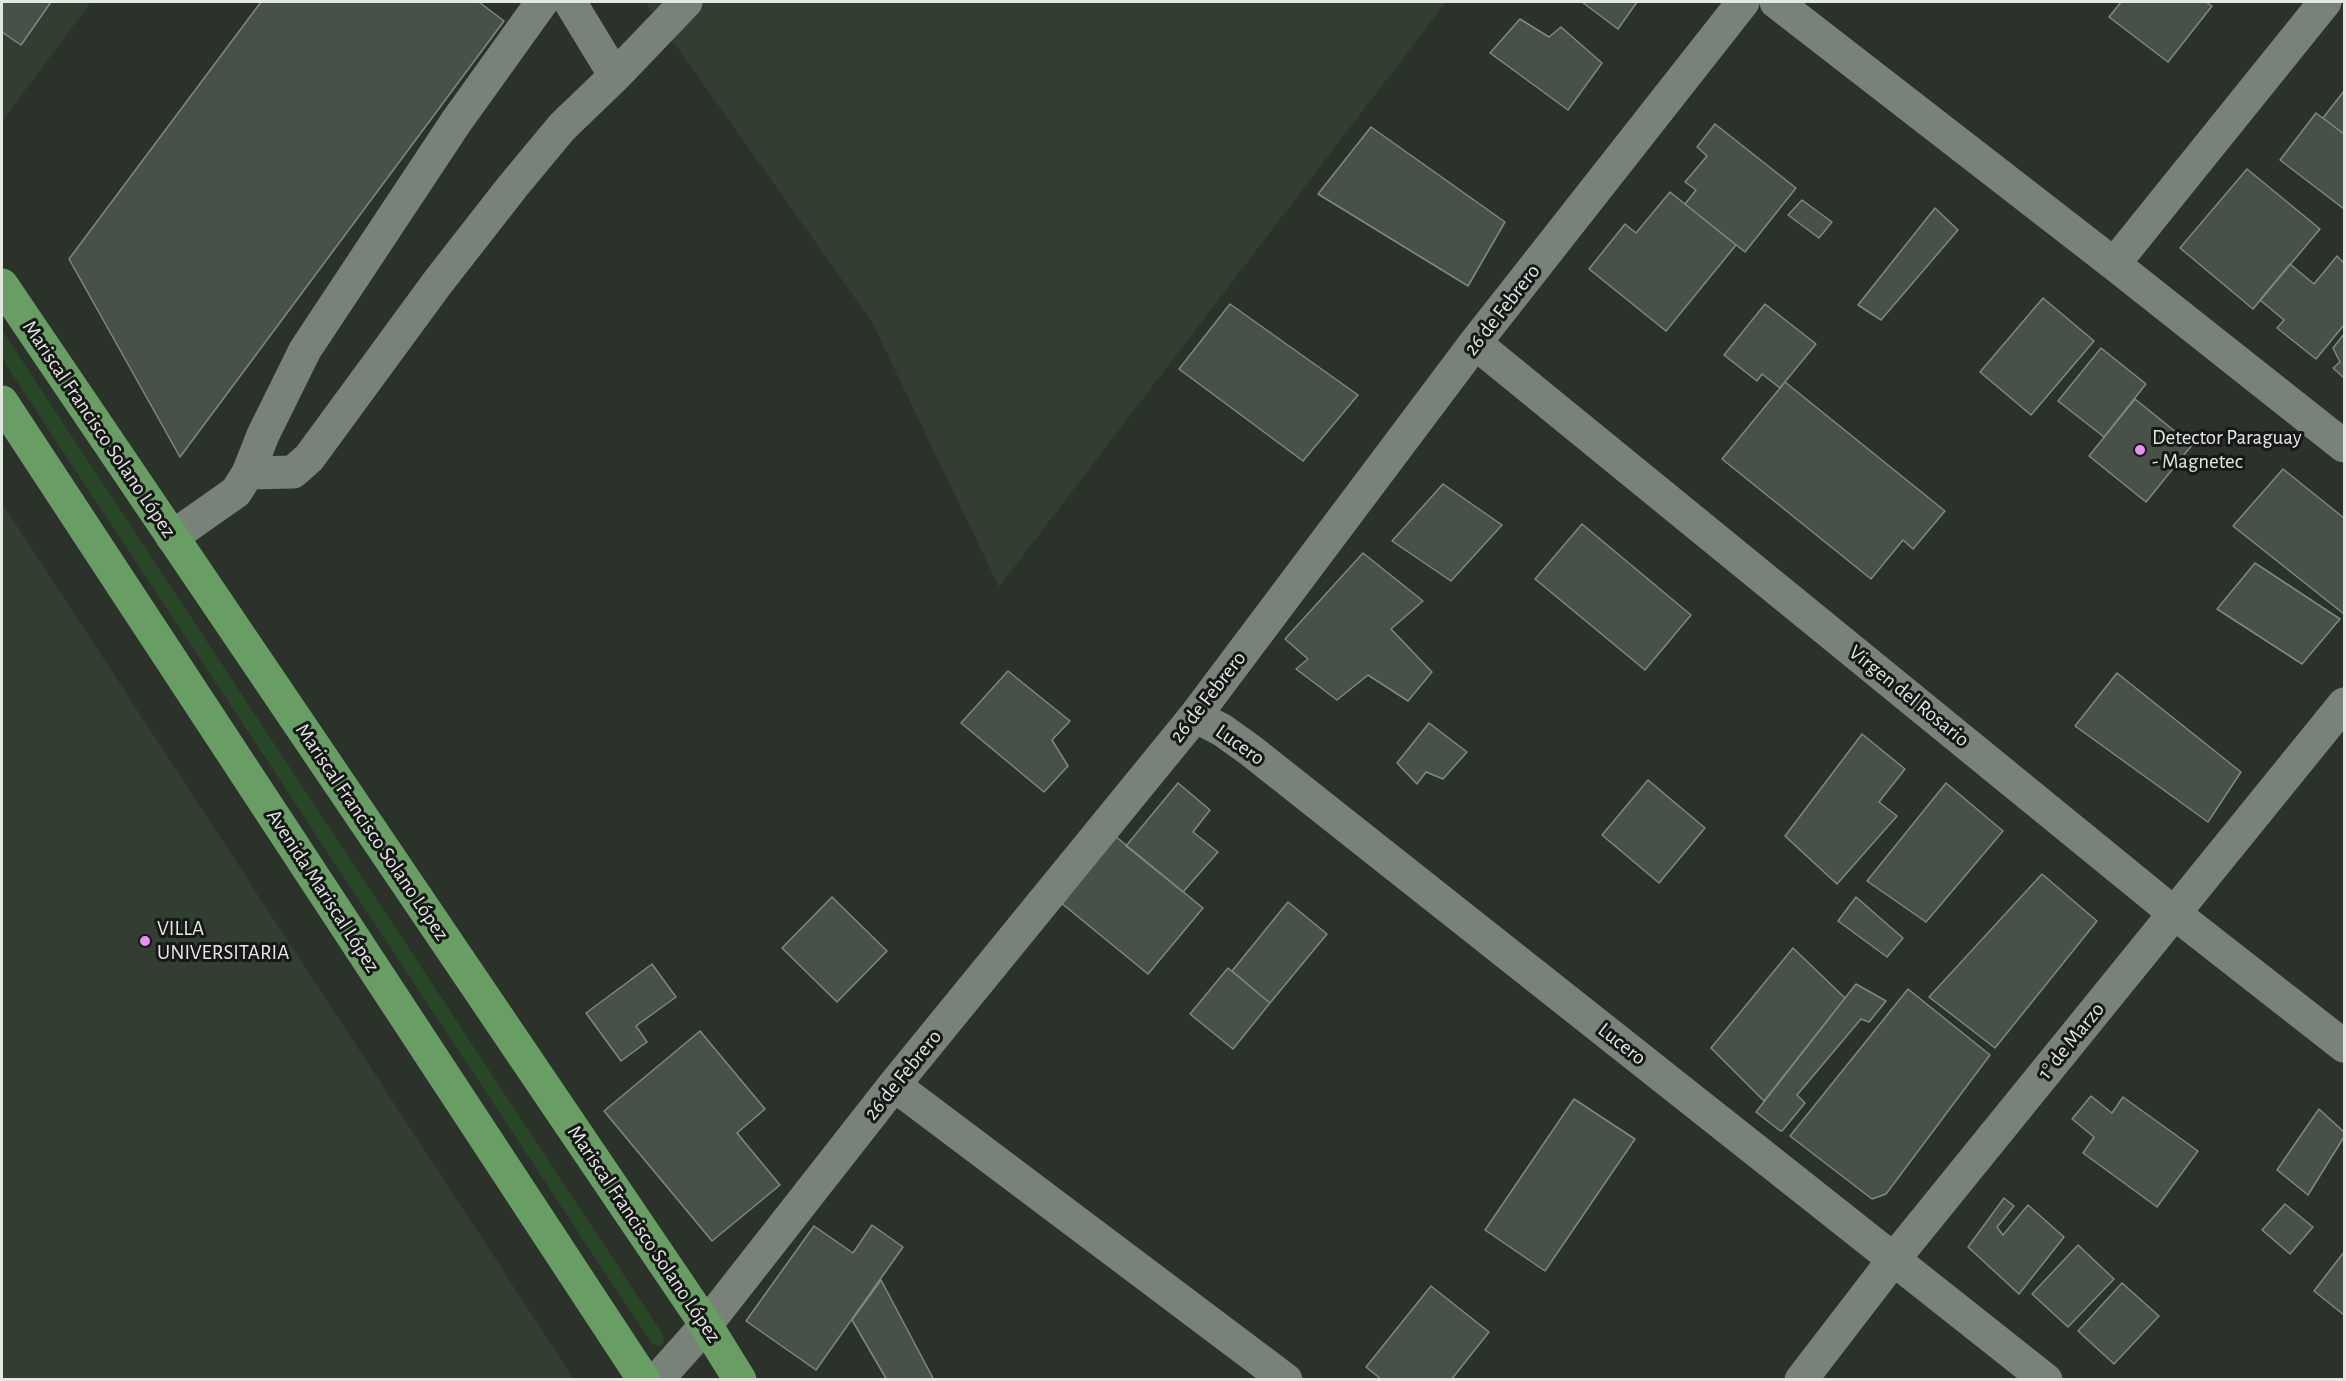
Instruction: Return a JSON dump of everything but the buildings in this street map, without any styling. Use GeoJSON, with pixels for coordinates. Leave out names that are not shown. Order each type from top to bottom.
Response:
{"type":"FeatureCollection","features":[{"type":"Feature","properties":{"kind":"highway","name":"Mariscal Francisco Solano López"},"geometry":{"type":"LineString","coordinates":[[2,285],[741,1380]]}},
{"type":"Feature","properties":{"kind":"highway","name":"Avenida Mariscal López"},"geometry":{"type":"LineString","coordinates":[[2,402],[644,1380]]}},
{"type":"Feature","properties":{"kind":"street"},"geometry":{"type":"LineString","coordinates":[[172,537],[236,492],[248,473],[263,435],[305,350],[456,122],[542,2]]}},
{"type":"Feature","properties":{"kind":"street"},"geometry":{"type":"LineString","coordinates":[[570,2],[615,76]]}},
{"type":"Feature","properties":{"kind":"street"},"geometry":{"type":"LineString","coordinates":[[248,473],[293,472],[309,458],[438,282],[513,186],[562,127],[686,2]]}},
{"type":"Feature","properties":{"kind":"street","name":"26 de Febrero"},"geometry":{"type":"LineString","coordinates":[[657,1380],[706,1325],[894,1085],[1195,716],[1475,343],[1743,2]]}},
{"type":"Feature","properties":{"kind":"street"},"geometry":{"type":"LineString","coordinates":[[1776,2],[2344,446]]}},
{"type":"Feature","properties":{"kind":"street"},"geometry":{"type":"LineString","coordinates":[[2114,264],[2325,2]]}},
{"type":"Feature","properties":{"kind":"street","name":"Virgen del Rosario"},"geometry":{"type":"LineString","coordinates":[[1475,343],[2174,913],[2344,1046]]}},
{"type":"Feature","properties":{"kind":"street","name":"1° de Marzo"},"geometry":{"type":"LineString","coordinates":[[1801,1380],[1894,1259],[2344,704]]}},
{"type":"Feature","properties":{"kind":"street","name":"Lucero"},"geometry":{"type":"LineString","coordinates":[[1195,716],[1222,730],[1250,750],[2046,1380]]}},
{"type":"Feature","properties":{"kind":"street"},"geometry":{"type":"LineString","coordinates":[[894,1085],[1286,1380]]}},
{"type":"Feature","properties":{"kind":"shaded area"},"geometry":{"type":"Polygon","coordinates":[[[2,2],[91,2],[2,121],[2,2]]]}},
{"type":"Feature","properties":{"kind":"shaded area"},"geometry":{"type":"Polygon","coordinates":[[[645,2],[1446,2],[999,587],[872,322],[645,2]]]}},
{"type":"Feature","properties":{"kind":"shaded area","name":"VILLA UNIVERSITARIA"},"geometry":{"type":"Polygon","coordinates":[[[2,503],[574,1379],[2,1379],[2,503]]]}},
{"type":"Feature","properties":{"kind":"green space"},"geometry":{"type":"Polygon","coordinates":[[[2,330],[664,1336],[663,1344],[659,1346],[652,1344],[2,359],[2,330]]]}},
{"type":"Feature","properties":{"kind":"place","name":"Detector Paraguay - Magnetec"},"geometry":{"type":"Point","coordinates":[2140,450]}},
{"type":"Feature","properties":{"kind":"place","name":"VILLA UNIVERSITARIA"},"geometry":{"type":"Point","coordinates":[145,941]}}]}
